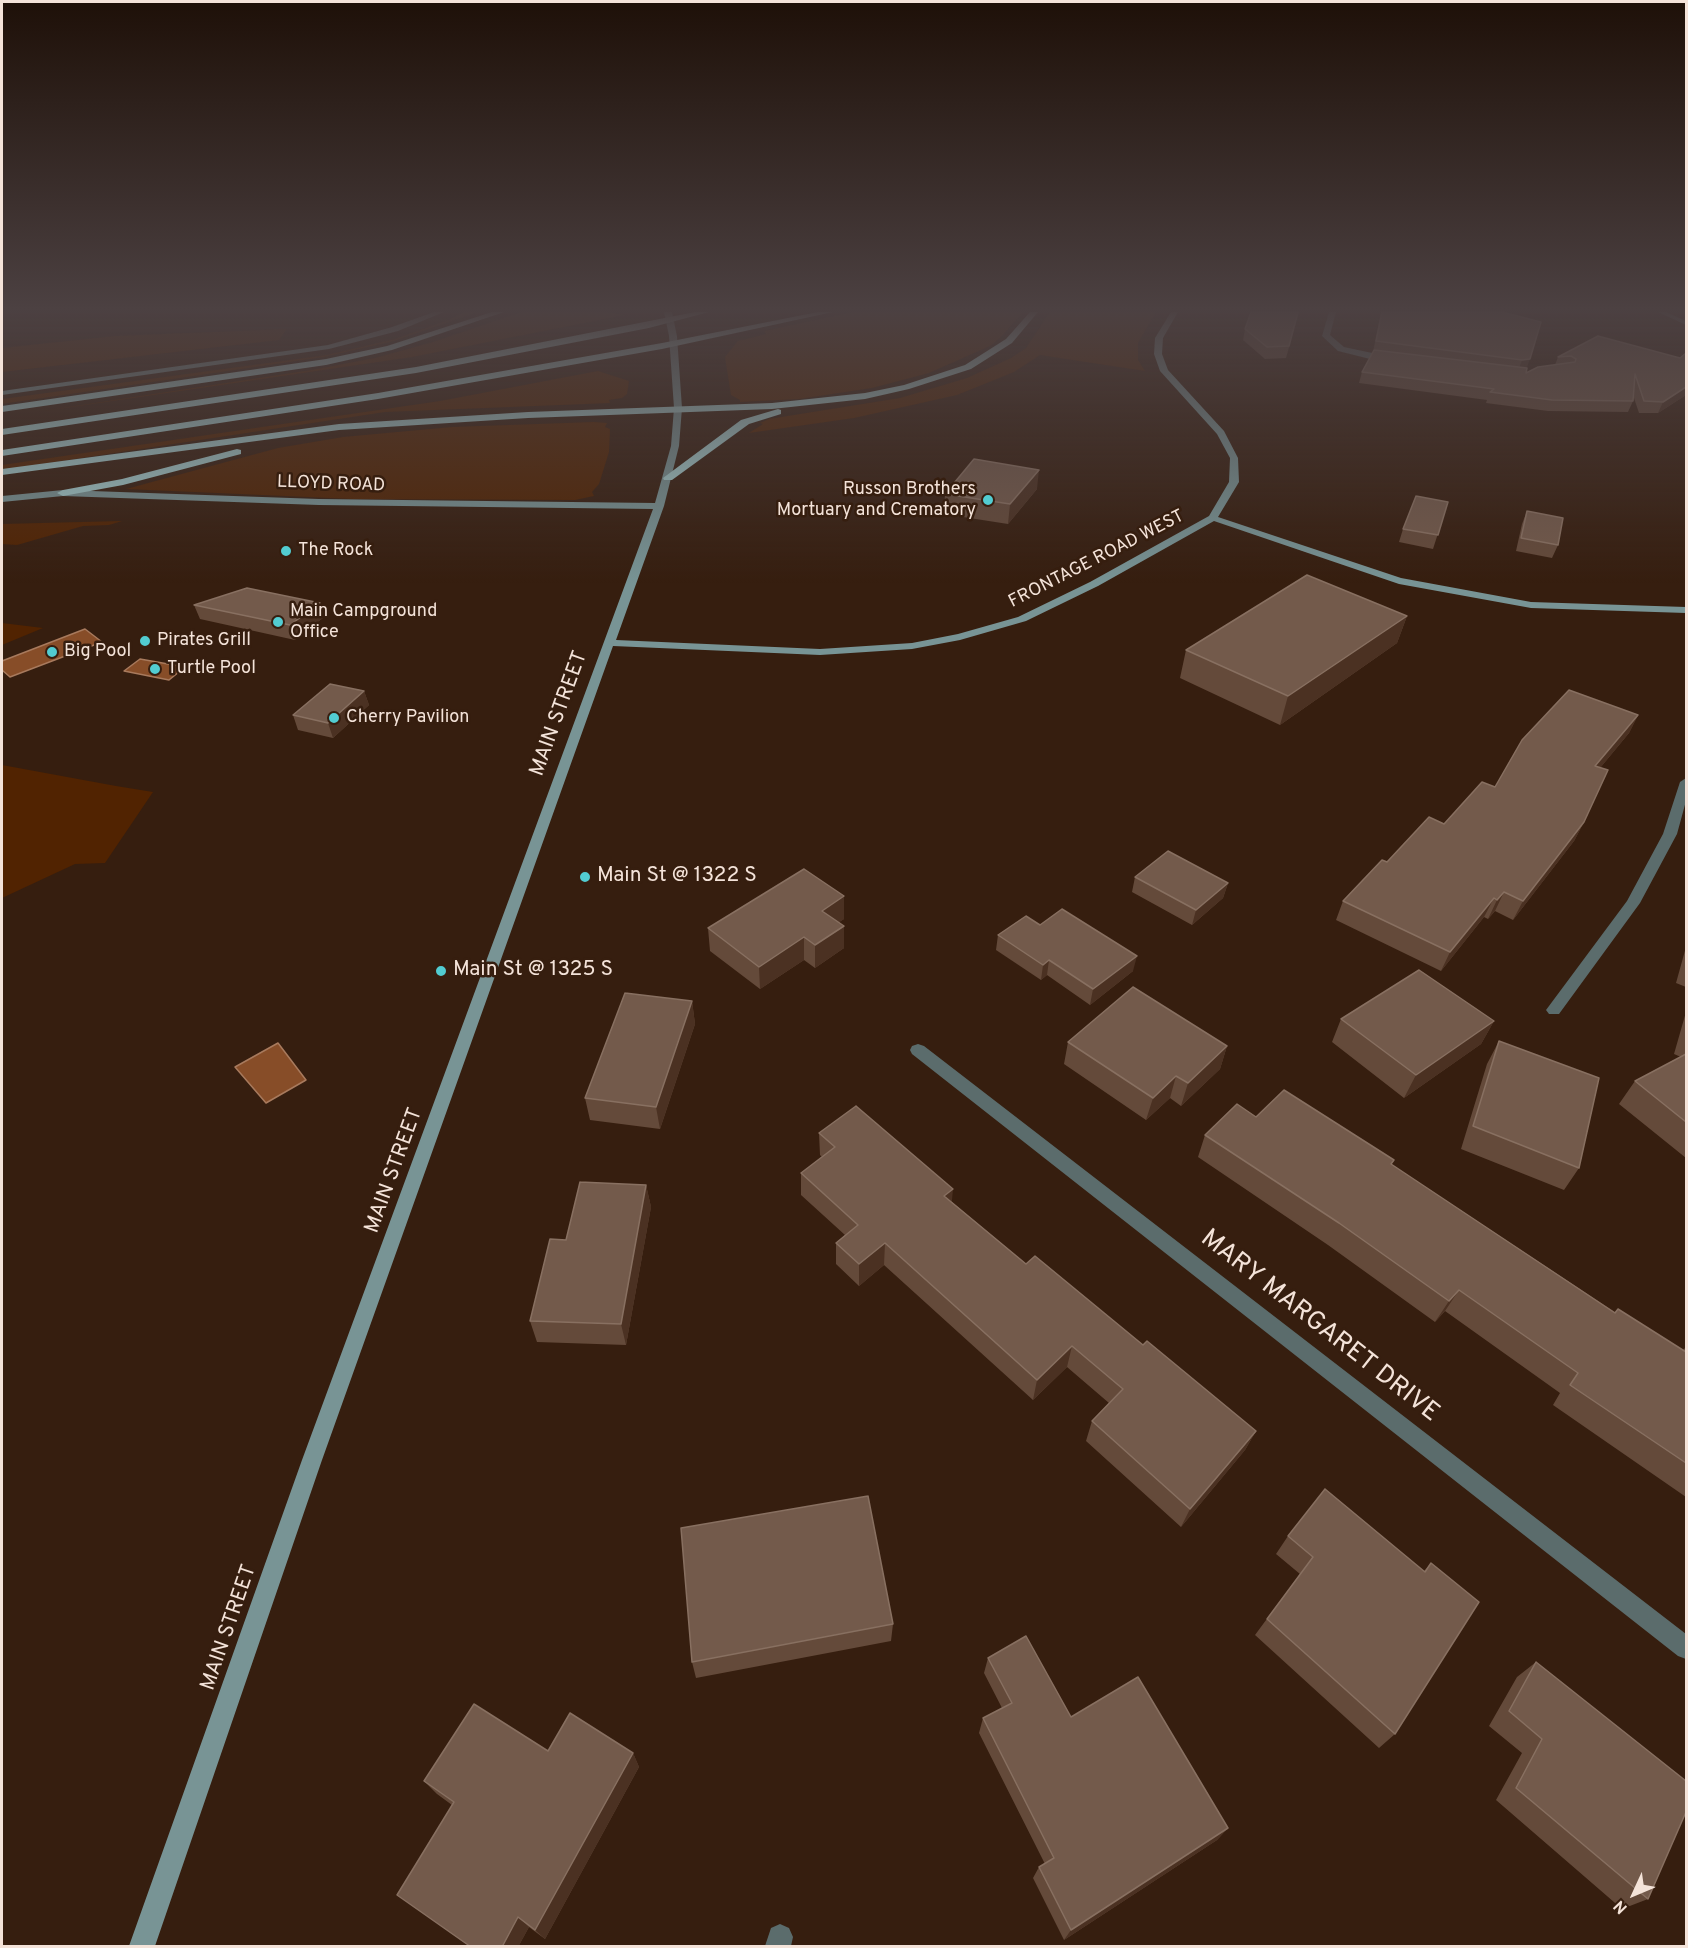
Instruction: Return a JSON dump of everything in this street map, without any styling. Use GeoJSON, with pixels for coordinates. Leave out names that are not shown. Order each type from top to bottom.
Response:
{"type":"FeatureCollection","features":[{"type":"Feature","properties":{"kind":"highway"},"geometry":{"type":"LineString","coordinates":[[2,409],[44,403]]}},
{"type":"Feature","properties":{"kind":"highway"},"geometry":{"type":"LineString","coordinates":[[2,432],[200,403]]}},
{"type":"Feature","properties":{"kind":"highway"},"geometry":{"type":"LineString","coordinates":[[2,453],[332,403]]}},
{"type":"Feature","properties":{"kind":"highway"},"geometry":{"type":"LineString","coordinates":[[2,472],[339,427],[436,419],[803,403]]}},
{"type":"Feature","properties":{"kind":"highway"},"geometry":{"type":"LineString","coordinates":[[668,478],[745,422],[779,412],[837,403]]}},
{"type":"Feature","properties":{"kind":"highway"},"geometry":{"type":"LineString","coordinates":[[63,493],[123,482],[200,460],[366,426]]}},
{"type":"Feature","properties":{"kind":"street","name":"MAIN STREET"},"geometry":{"type":"LineString","coordinates":[[142,1947],[308,1472],[659,506],[675,446],[677,403]]}},
{"type":"Feature","properties":{"kind":"street","name":"FRONTAGE ROAD WEST"},"geometry":{"type":"LineString","coordinates":[[610,643],[820,652],[912,646],[960,638],[1022,619],[1094,584],[1213,518],[1234,482],[1234,458],[1221,433],[1193,403]]}},
{"type":"Feature","properties":{"kind":"street","name":"LLOYD ROAD"},"geometry":{"type":"LineString","coordinates":[[2,499],[63,493],[331,502],[659,506]]}},
{"type":"Feature","properties":{"kind":"street"},"geometry":{"type":"LineString","coordinates":[[1213,518],[1399,580],[1531,605],[1686,610]]}},
{"type":"Feature","properties":{"kind":"street"},"geometry":{"type":"LineString","coordinates":[[1554,1010],[1633,903],[1670,834],[1686,782]]}},
{"type":"Feature","properties":{"kind":"street","name":"MARY MARGARET DRIVE"},"geometry":{"type":"LineString","coordinates":[[918,1050],[1686,1648]]}},
{"type":"Feature","properties":{"kind":"shaded area"},"geometry":{"type":"Polygon","coordinates":[[[427,403],[610,403],[385,412],[2,470],[2,465],[427,403]]]}},
{"type":"Feature","properties":{"kind":"shaded area"},"geometry":{"type":"Polygon","coordinates":[[[869,403],[922,403],[854,418],[749,433],[763,424],[760,423],[769,419],[869,403]]]}},
{"type":"Feature","properties":{"kind":"shaded area"},"geometry":{"type":"Polygon","coordinates":[[[607,423],[605,427],[610,429],[609,452],[599,484],[592,492],[594,496],[575,500],[353,499],[126,489],[278,448],[343,437],[452,427],[607,423]]]}},
{"type":"Feature","properties":{"kind":"shaded area"},"geometry":{"type":"Polygon","coordinates":[[[122,521],[109,525],[83,526],[17,545],[2,544],[2,524],[122,521]]]}},
{"type":"Feature","properties":{"kind":"shaded area"},"geometry":{"type":"Polygon","coordinates":[[[2,623],[43,628],[2,645],[2,623]]]}},
{"type":"Feature","properties":{"kind":"shaded area","name":"Big Pool"},"geometry":{"type":"Polygon","coordinates":[[[85,629],[102,642],[10,677],[2,670],[2,661],[85,629]]]}},
{"type":"Feature","properties":{"kind":"shaded area","name":"Turtle Pool"},"geometry":{"type":"Polygon","coordinates":[[[140,659],[185,667],[169,680],[124,671],[140,659]]]}},
{"type":"Feature","properties":{"kind":"shaded area"},"geometry":{"type":"Polygon","coordinates":[[[2,765],[153,792],[105,863],[75,864],[2,898],[2,765]]]}},
{"type":"Feature","properties":{"kind":"shaded area"},"geometry":{"type":"Polygon","coordinates":[[[278,1043],[306,1080],[266,1103],[235,1067],[278,1043]]]}},
{"type":"Feature","properties":{"kind":"building"},"geometry":{"type":"Polygon","coordinates":[[[974,459],[1039,470],[1010,504],[945,494],[974,459]]]}},
{"type":"Feature","properties":{"kind":"building"},"geometry":{"type":"Polygon","coordinates":[[[1416,496],[1448,502],[1438,535],[1403,529],[1416,496]]]}},
{"type":"Feature","properties":{"kind":"building"},"geometry":{"type":"Polygon","coordinates":[[[1527,511],[1563,518],[1558,545],[1521,538],[1527,511]]]}},
{"type":"Feature","properties":{"kind":"building"},"geometry":{"type":"Polygon","coordinates":[[[1307,575],[1407,616],[1288,696],[1186,650],[1307,575]]]}},
{"type":"Feature","properties":{"kind":"building"},"geometry":{"type":"Polygon","coordinates":[[[247,588],[320,603],[290,625],[194,605],[247,588]]]}},
{"type":"Feature","properties":{"kind":"building"},"geometry":{"type":"Polygon","coordinates":[[[330,684],[364,691],[328,723],[293,715],[330,684]]]}},
{"type":"Feature","properties":{"kind":"building"},"geometry":{"type":"Polygon","coordinates":[[[1569,690],[1638,715],[1595,766],[1608,770],[1584,822],[1523,901],[1504,892],[1497,900],[1494,898],[1450,952],[1343,901],[1382,860],[1387,862],[1429,817],[1444,824],[1482,782],[1495,787],[1522,740],[1569,690]]]}},
{"type":"Feature","properties":{"kind":"building"},"geometry":{"type":"Polygon","coordinates":[[[1168,851],[1228,883],[1196,910],[1135,877],[1168,851]]]}},
{"type":"Feature","properties":{"kind":"building"},"geometry":{"type":"Polygon","coordinates":[[[804,869],[844,896],[822,911],[844,926],[815,945],[804,937],[759,967],[708,928],[804,869]]]}},
{"type":"Feature","properties":{"kind":"building"},"geometry":{"type":"Polygon","coordinates":[[[1062,909],[1137,956],[1093,989],[1049,960],[1043,965],[998,935],[1026,916],[1040,925],[1062,909]]]}},
{"type":"Feature","properties":{"kind":"building"},"geometry":{"type":"Polygon","coordinates":[[[1419,970],[1494,1021],[1416,1075],[1341,1019],[1419,970]]]}},
{"type":"Feature","properties":{"kind":"building"},"geometry":{"type":"Polygon","coordinates":[[[1133,987],[1227,1046],[1188,1083],[1176,1076],[1153,1098],[1068,1042],[1133,987]]]}},
{"type":"Feature","properties":{"kind":"building"},"geometry":{"type":"Polygon","coordinates":[[[625,993],[692,1001],[656,1107],[585,1098],[625,993]]]}},
{"type":"Feature","properties":{"kind":"building"},"geometry":{"type":"Polygon","coordinates":[[[1499,1041],[1599,1078],[1579,1168],[1473,1126],[1499,1041]]]}},
{"type":"Feature","properties":{"kind":"building"},"geometry":{"type":"Polygon","coordinates":[[[1686,1054],[1686,1122],[1635,1081],[1686,1054]]]}},
{"type":"Feature","properties":{"kind":"building"},"geometry":{"type":"Polygon","coordinates":[[[1284,1090],[1394,1160],[1391,1164],[1615,1313],[1618,1309],[1686,1352],[1686,1463],[1570,1385],[1578,1373],[1459,1290],[1449,1301],[1339,1223],[1205,1135],[1237,1104],[1256,1117],[1284,1090]]]}},
{"type":"Feature","properties":{"kind":"building"},"geometry":{"type":"Polygon","coordinates":[[[856,1106],[953,1189],[944,1196],[1026,1264],[1035,1256],[1143,1345],[1147,1341],[1256,1431],[1190,1509],[1092,1421],[1123,1389],[1072,1346],[1037,1380],[885,1243],[859,1264],[836,1243],[858,1225],[801,1173],[835,1147],[819,1133],[856,1106]]]}},
{"type":"Feature","properties":{"kind":"building"},"geometry":{"type":"Polygon","coordinates":[[[580,1182],[646,1185],[621,1324],[530,1321],[550,1239],[566,1240],[580,1182]]]}},
{"type":"Feature","properties":{"kind":"building"},"geometry":{"type":"Polygon","coordinates":[[[1325,1489],[1425,1572],[1431,1563],[1479,1602],[1395,1734],[1267,1619],[1313,1557],[1288,1536],[1325,1489]]]}},
{"type":"Feature","properties":{"kind":"building"},"geometry":{"type":"Polygon","coordinates":[[[868,1496],[893,1624],[692,1662],[681,1528],[868,1496]]]}},
{"type":"Feature","properties":{"kind":"building"},"geometry":{"type":"Polygon","coordinates":[[[1026,1636],[1071,1717],[1138,1677],[1228,1828],[1071,1930],[1039,1867],[1054,1858],[983,1718],[1012,1703],[988,1658],[1026,1636]]]}},
{"type":"Feature","properties":{"kind":"building"},"geometry":{"type":"Polygon","coordinates":[[[1536,1662],[1686,1781],[1686,1812],[1648,1899],[1516,1788],[1542,1739],[1509,1711],[1536,1662]]]}},
{"type":"Feature","properties":{"kind":"building"},"geometry":{"type":"Polygon","coordinates":[[[474,1704],[548,1751],[570,1713],[633,1753],[535,1930],[518,1917],[502,1947],[471,1947],[397,1895],[454,1802],[424,1781],[474,1704]]]}},
{"type":"Feature","properties":{"kind":"place","name":"Russon Brothers Mortuary and Crematory"},"geometry":{"type":"Point","coordinates":[988,500]}},
{"type":"Feature","properties":{"kind":"place","name":"The Rock"},"geometry":{"type":"Point","coordinates":[286,551]}},
{"type":"Feature","properties":{"kind":"place","name":"Main Campground Office"},"geometry":{"type":"Point","coordinates":[278,622]}},
{"type":"Feature","properties":{"kind":"place","name":"Pirates Grill"},"geometry":{"type":"Point","coordinates":[145,641]}},
{"type":"Feature","properties":{"kind":"place","name":"Big Pool"},"geometry":{"type":"Point","coordinates":[52,652]}},
{"type":"Feature","properties":{"kind":"place","name":"Turtle Pool"},"geometry":{"type":"Point","coordinates":[155,669]}},
{"type":"Feature","properties":{"kind":"place","name":"Cherry Pavilion"},"geometry":{"type":"Point","coordinates":[334,718]}},
{"type":"Feature","properties":{"kind":"place","name":"Main St @ 1322 S"},"geometry":{"type":"Point","coordinates":[585,877]}},
{"type":"Feature","properties":{"kind":"place","name":"Main St @ 1325 S"},"geometry":{"type":"Point","coordinates":[441,971]}}]}
